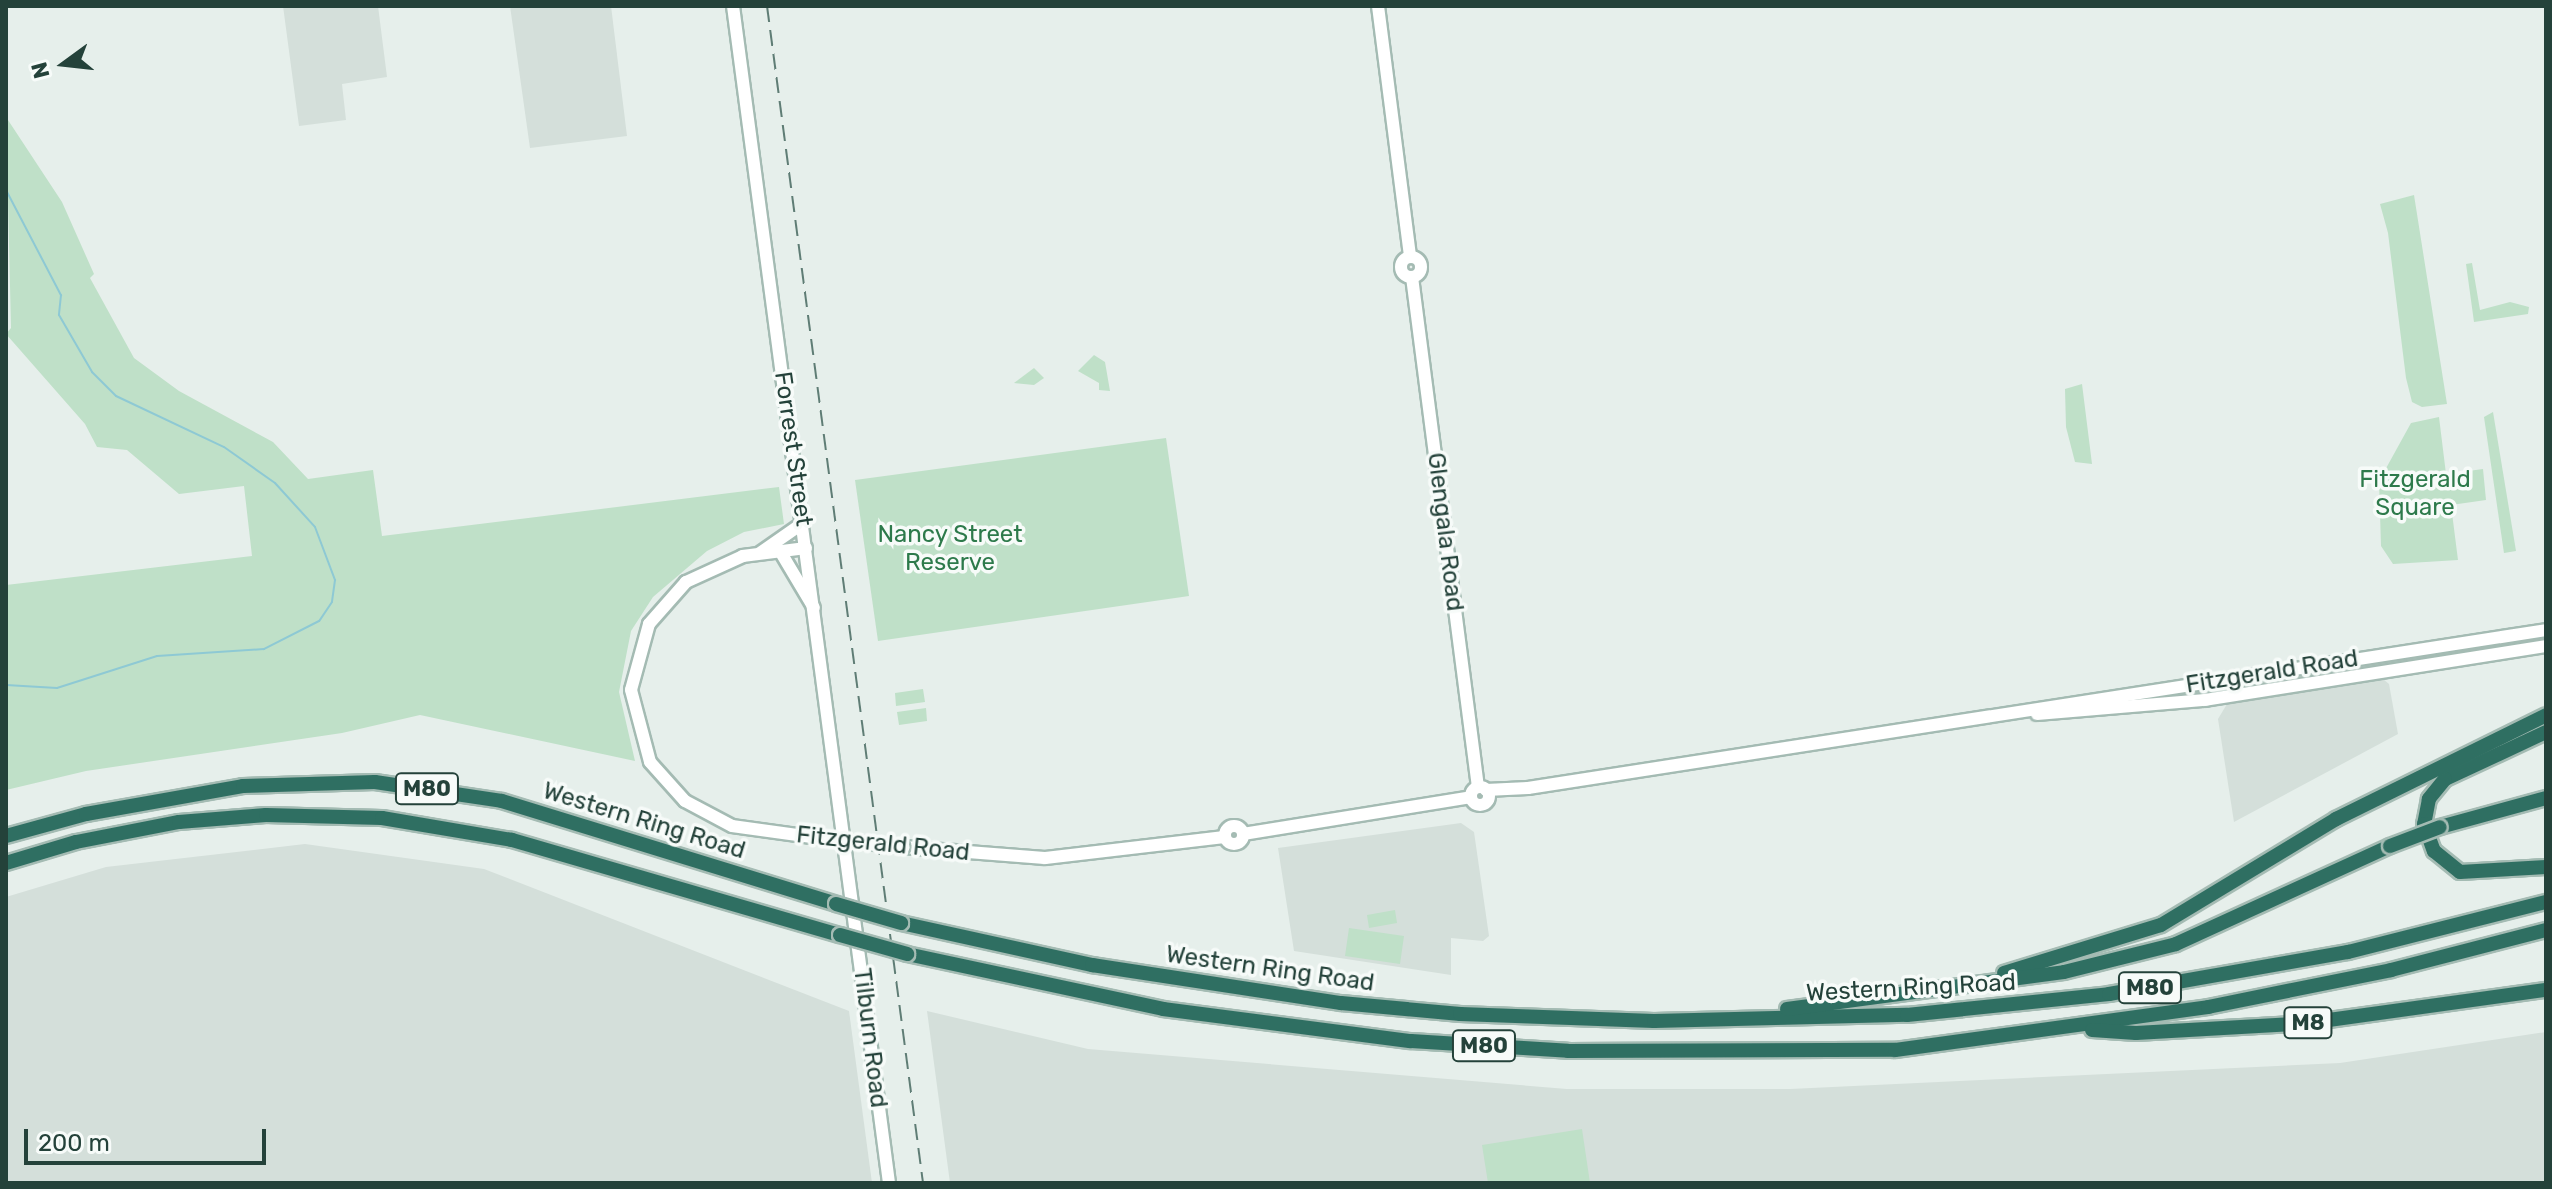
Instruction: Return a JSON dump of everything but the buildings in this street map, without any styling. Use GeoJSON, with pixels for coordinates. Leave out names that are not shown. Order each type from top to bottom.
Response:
{"type":"FeatureCollection","features":[{"type":"Feature","properties":{"kind":"highway"},"geometry":{"type":"LineString","coordinates":[[2505,733],[2546,705]]}},
{"type":"Feature","properties":{"kind":"highway"},"geometry":{"type":"LineString","coordinates":[[1982,984],[2161,925],[2336,819],[2546,715]]}},
{"type":"Feature","properties":{"kind":"highway"},"geometry":{"type":"LineString","coordinates":[[2546,732],[2445,779],[2429,799],[2424,824],[2434,851],[2460,872],[2546,867]]}},
{"type":"Feature","properties":{"kind":"highway","name":"Western Ring Road"},"geometry":{"type":"LineString","coordinates":[[7,836],[86,814],[243,786],[375,782],[502,801],[901,923],[1092,965],[1341,1003],[1560,1019],[1907,1015],[2109,994],[2320,958],[2546,902]]}},
{"type":"Feature","properties":{"kind":"highway"},"geometry":{"type":"LineString","coordinates":[[1747,1015],[2078,969],[2176,944],[2390,846],[2440,827],[2546,798]]}},
{"type":"Feature","properties":{"kind":"highway","name":"M80"},"geometry":{"type":"LineString","coordinates":[[6,863],[76,842],[222,817],[382,818],[512,840],[907,954],[1163,1009],[1340,1034],[1512,1048],[1895,1050],[2068,1028],[2317,987],[2546,930]]}},
{"type":"Feature","properties":{"kind":"highway"},"geometry":{"type":"LineString","coordinates":[[6,873],[76,842]]}},
{"type":"Feature","properties":{"kind":"highway","name":"M8"},"geometry":{"type":"LineString","coordinates":[[2068,1028],[2136,1033],[2307,1023],[2546,990]]}},
{"type":"Feature","properties":{"kind":"street","name":"Forrest Street"},"geometry":{"type":"LineString","coordinates":[[733,6],[851,893]]}},
{"type":"Feature","properties":{"kind":"street","name":"Glengala Road"},"geometry":{"type":"LineString","coordinates":[[1378,6],[1410,257],[1401,268],[1412,277],[1480,793]]}},
{"type":"Feature","properties":{"kind":"street"},"geometry":{"type":"LineString","coordinates":[[760,553],[803,523]]}},
{"type":"Feature","properties":{"kind":"street","name":"Fitzgerald Road"},"geometry":{"type":"LineString","coordinates":[[806,548],[760,553],[705,570],[658,610],[634,671],[635,717],[650,762],[665,782],[706,815],[755,831],[1045,858],[1225,837],[1237,844],[1243,834],[1480,793],[2546,630]]}},
{"type":"Feature","properties":{"kind":"street"},"geometry":{"type":"LineString","coordinates":[[780,551],[814,608]]}},
{"type":"Feature","properties":{"kind":"street","name":"Fitzgerald Road"},"geometry":{"type":"LineString","coordinates":[[1998,715],[2192,702],[2546,646]]}},
{"type":"Feature","properties":{"kind":"street"},"geometry":{"type":"LineString","coordinates":[[2393,654],[2394,669]]}},
{"type":"Feature","properties":{"kind":"street","name":"Tilburn Road"},"geometry":{"type":"LineString","coordinates":[[851,893],[889,1183]]}},
{"type":"Feature","properties":{"kind":"shaded area"},"geometry":{"type":"Polygon","coordinates":[[[283,6],[378,6],[387,77],[342,84],[346,120],[299,126],[283,6]]]}},
{"type":"Feature","properties":{"kind":"shaded area"},"geometry":{"type":"Polygon","coordinates":[[[510,6],[611,6],[627,136],[530,148],[510,6]]]}},
{"type":"Feature","properties":{"kind":"shaded area"},"geometry":{"type":"Polygon","coordinates":[[[2383,679],[2389,684],[2398,734],[2234,822],[2218,719],[2227,704],[2383,679]]]}},
{"type":"Feature","properties":{"kind":"shaded area"},"geometry":{"type":"Polygon","coordinates":[[[1461,823],[1474,832],[1489,936],[1483,941],[1451,938],[1451,975],[1294,951],[1278,848],[1461,823]]]}},
{"type":"Feature","properties":{"kind":"shaded area"},"geometry":{"type":"Polygon","coordinates":[[[305,844],[484,869],[849,1011],[872,1183],[6,1183],[6,897],[106,867],[305,844]]]}},
{"type":"Feature","properties":{"kind":"shaded area"},"geometry":{"type":"Polygon","coordinates":[[[927,1011],[1088,1049],[1567,1089],[1790,1089],[2340,1063],[2546,1032],[2546,1183],[950,1183],[927,1011]]]}},
{"type":"Feature","properties":{"kind":"green space"},"geometry":{"type":"Polygon","coordinates":[[[6,117],[62,202],[94,274],[90,278],[134,358],[179,391],[273,442],[308,479],[373,470],[382,536],[779,487],[784,524],[744,532],[707,551],[653,597],[631,631],[619,692],[635,761],[420,715],[342,733],[86,771],[6,790],[6,585],[252,556],[244,486],[179,494],[127,450],[97,447],[85,424],[6,334],[11,328],[6,117]]]}},
{"type":"Feature","properties":{"kind":"green space"},"geometry":{"type":"Polygon","coordinates":[[[2414,195],[2447,404],[2422,407],[2412,402],[2406,378],[2388,233],[2380,204],[2414,195]]]}},
{"type":"Feature","properties":{"kind":"green space"},"geometry":{"type":"Polygon","coordinates":[[[2472,263],[2480,310],[2510,302],[2529,307],[2528,314],[2474,322],[2466,264],[2472,263]]]}},
{"type":"Feature","properties":{"kind":"green space"},"geometry":{"type":"Polygon","coordinates":[[[1094,355],[1105,362],[1110,391],[1099,390],[1099,383],[1078,371],[1094,355]]]}},
{"type":"Feature","properties":{"kind":"green space"},"geometry":{"type":"Polygon","coordinates":[[[1034,368],[1044,378],[1034,385],[1014,383],[1034,368]]]}},
{"type":"Feature","properties":{"kind":"green space"},"geometry":{"type":"Polygon","coordinates":[[[2082,384],[2092,464],[2075,462],[2066,427],[2065,389],[2082,384]]]}},
{"type":"Feature","properties":{"kind":"green space"},"geometry":{"type":"Polygon","coordinates":[[[2493,412],[2516,551],[2504,553],[2484,417],[2493,412]]]}},
{"type":"Feature","properties":{"kind":"green space","name":"Fitzgerald Square"},"geometry":{"type":"Polygon","coordinates":[[[2439,417],[2446,474],[2483,469],[2486,500],[2451,505],[2458,560],[2393,564],[2381,546],[2379,481],[2411,423],[2439,417]]]}},
{"type":"Feature","properties":{"kind":"green space","name":"Nancy Street Reserve"},"geometry":{"type":"Polygon","coordinates":[[[1166,438],[1189,596],[878,641],[855,480],[1166,438]]]}},
{"type":"Feature","properties":{"kind":"green space"},"geometry":{"type":"Polygon","coordinates":[[[923,689],[925,702],[896,706],[895,693],[923,689]]]}},
{"type":"Feature","properties":{"kind":"green space"},"geometry":{"type":"Polygon","coordinates":[[[926,708],[927,721],[899,725],[897,712],[926,708]]]}},
{"type":"Feature","properties":{"kind":"green space"},"geometry":{"type":"Polygon","coordinates":[[[1395,910],[1397,923],[1369,928],[1367,915],[1395,910]]]}},
{"type":"Feature","properties":{"kind":"green space"},"geometry":{"type":"Polygon","coordinates":[[[1349,928],[1404,936],[1400,964],[1345,956],[1349,928]]]}},
{"type":"Feature","properties":{"kind":"green space"},"geometry":{"type":"Polygon","coordinates":[[[1582,1129],[1590,1183],[1488,1183],[1482,1145],[1582,1129]]]}},
{"type":"Feature","properties":{"kind":"waterway"},"geometry":{"type":"LineString","coordinates":[[6,190],[61,295],[59,315],[92,372],[116,396],[224,447],[275,483],[315,527],[335,580],[332,602],[319,621],[264,649],[157,656],[57,688],[6,685]]}},
{"type":"Feature","properties":{"kind":"railway"},"geometry":{"type":"LineString","coordinates":[[767,6],[923,1183]]}}]}
